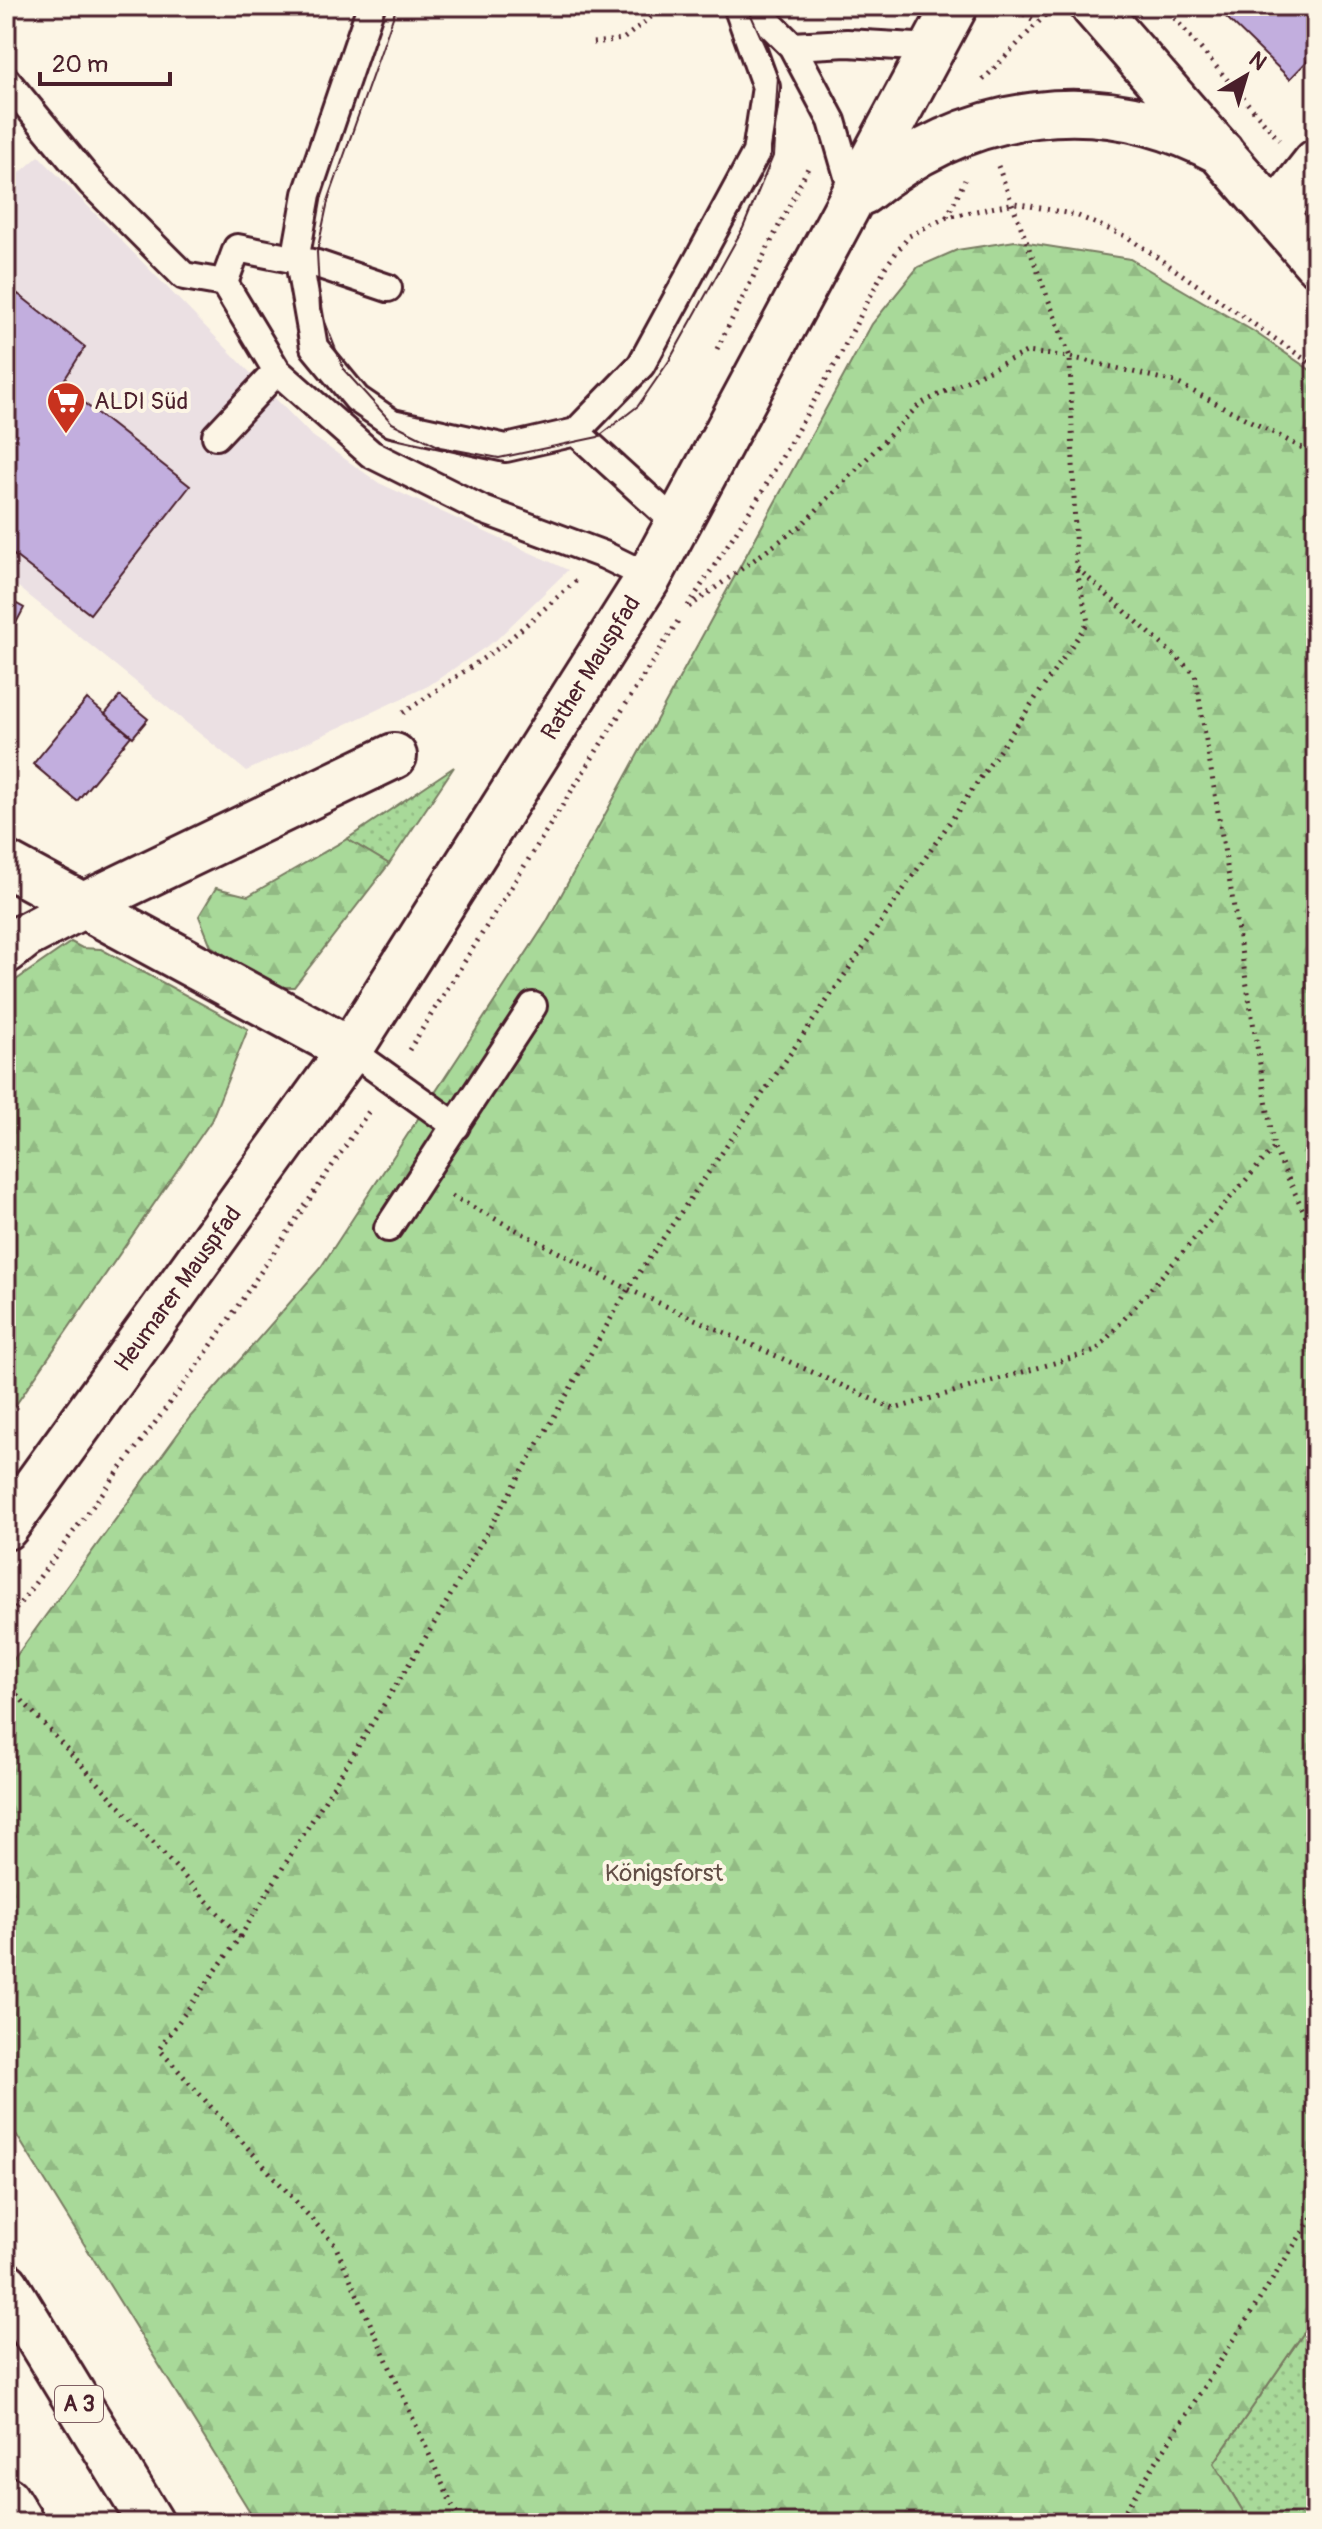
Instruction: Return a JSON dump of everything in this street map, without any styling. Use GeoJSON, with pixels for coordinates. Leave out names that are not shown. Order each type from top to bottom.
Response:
{"type":"FeatureCollection","features":[{"type":"Feature","properties":{"kind":"main road","name":"Rather Mauspfad"},"geometry":{"type":"LineString","coordinates":[[350,1050],[649,577],[955,6]]}},
{"type":"Feature","properties":{"kind":"main road"},"geometry":{"type":"LineString","coordinates":[[1093,6],[1316,262]]}},
{"type":"Feature","properties":{"kind":"main road"},"geometry":{"type":"LineString","coordinates":[[854,199],[892,169],[924,150],[980,126],[1063,112],[1105,114],[1187,134],[1221,152]]}},
{"type":"Feature","properties":{"kind":"main road"},"geometry":{"type":"LineString","coordinates":[[1275,214],[1298,152]]}},
{"type":"Feature","properties":{"kind":"main road"},"geometry":{"type":"LineString","coordinates":[[6,951],[25,936],[82,906],[394,756]]}},
{"type":"Feature","properties":{"kind":"main road"},"geometry":{"type":"LineString","coordinates":[[6,864],[350,1050]]}},
{"type":"Feature","properties":{"kind":"main road","name":"Heumarer Mauspfad"},"geometry":{"type":"LineString","coordinates":[[6,1527],[350,1050]]}},
{"type":"Feature","properties":{"kind":"main road","name":"A 3"},"geometry":{"type":"LineString","coordinates":[[6,2285],[151,2523]]}},
{"type":"Feature","properties":{"kind":"main road"},"geometry":{"type":"LineString","coordinates":[[6,2499],[21,2523]]}},
{"type":"Feature","properties":{"kind":"lane"},"geometry":{"type":"LineString","coordinates":[[371,6],[307,194],[295,260],[314,347],[357,399],[392,423],[506,448],[576,432],[641,365],[756,153],[766,87],[737,6]]}},
{"type":"Feature","properties":{"kind":"lane"},"geometry":{"type":"LineString","coordinates":[[752,6],[792,46],[832,121],[854,199]]}},
{"type":"Feature","properties":{"kind":"lane"},"geometry":{"type":"LineString","coordinates":[[792,46],[847,43],[932,48]]}},
{"type":"Feature","properties":{"kind":"lane"},"geometry":{"type":"LineString","coordinates":[[6,80],[91,183],[184,276],[224,283],[277,371],[371,454],[483,510],[604,555],[649,577]]}},
{"type":"Feature","properties":{"kind":"lane"},"geometry":{"type":"LineString","coordinates":[[224,283],[237,248],[295,260],[388,288]]}},
{"type":"Feature","properties":{"kind":"lane"},"geometry":{"type":"LineString","coordinates":[[216,436],[277,371]]}},
{"type":"Feature","properties":{"kind":"lane"},"geometry":{"type":"LineString","coordinates":[[576,432],[676,523]]}},
{"type":"Feature","properties":{"kind":"lane"},"geometry":{"type":"LineString","coordinates":[[388,1228],[533,1006]]}},
{"type":"Feature","properties":{"kind":"lane"},"geometry":{"type":"LineString","coordinates":[[350,1050],[456,1126]]}},
{"type":"Feature","properties":{"kind":"path"},"geometry":{"type":"LineString","coordinates":[[593,43],[623,39],[665,6]]}},
{"type":"Feature","properties":{"kind":"path"},"geometry":{"type":"LineString","coordinates":[[1010,6],[1037,22]]}},
{"type":"Feature","properties":{"kind":"path"},"geometry":{"type":"LineString","coordinates":[[460,2523],[335,2245],[159,2049],[240,1937],[435,1622],[628,1289],[1088,622],[1076,567],[1070,357],[1015,203],[980,126],[973,89],[1054,6]]}},
{"type":"Feature","properties":{"kind":"path"},"geometry":{"type":"LineString","coordinates":[[1164,6],[1298,152]]}},
{"type":"Feature","properties":{"kind":"path"},"geometry":{"type":"LineString","coordinates":[[713,356],[832,121]]}},
{"type":"Feature","properties":{"kind":"path"},"geometry":{"type":"LineString","coordinates":[[947,217],[1015,203],[1076,215],[1129,238],[1316,367]]}},
{"type":"Feature","properties":{"kind":"path"},"geometry":{"type":"LineString","coordinates":[[685,610],[802,525],[920,404],[1026,352],[1070,357],[1175,382],[1316,455]]}},
{"type":"Feature","properties":{"kind":"path"},"geometry":{"type":"LineString","coordinates":[[394,756],[384,724],[437,693],[503,645],[604,555]]}},
{"type":"Feature","properties":{"kind":"path"},"geometry":{"type":"LineString","coordinates":[[1076,567],[1195,674],[1274,1148],[1316,1238]]}},
{"type":"Feature","properties":{"kind":"path"},"geometry":{"type":"LineString","coordinates":[[6,1622],[196,1368],[391,1079]]}},
{"type":"Feature","properties":{"kind":"path"},"geometry":{"type":"LineString","coordinates":[[422,1180],[628,1289],[894,1409],[1096,1351],[1274,1148]]}},
{"type":"Feature","properties":{"kind":"path"},"geometry":{"type":"LineString","coordinates":[[6,1683],[240,1937]]}},
{"type":"Feature","properties":{"kind":"path"},"geometry":{"type":"LineString","coordinates":[[1117,2523],[1316,2211]]}},
{"type":"Feature","properties":{"kind":"shaded area"},"geometry":{"type":"Polygon","coordinates":[[[39,156],[311,435],[379,483],[568,570],[496,640],[428,686],[246,771],[6,577],[6,185],[39,156]]]}},
{"type":"Feature","properties":{"kind":"green space","name":"Königsforst"},"geometry":{"type":"Polygon","coordinates":[[[1015,241],[1130,259],[1253,331],[1316,374],[1316,2315],[1214,2463],[1250,2523],[257,2523],[6,2118],[6,1670],[190,1417],[321,1267],[546,923],[872,324],[918,267],[957,250],[1015,241]]]}},
{"type":"Feature","properties":{"kind":"green space"},"geometry":{"type":"Polygon","coordinates":[[[454,767],[389,864],[347,839],[454,767]]]}},
{"type":"Feature","properties":{"kind":"green space"},"geometry":{"type":"Polygon","coordinates":[[[347,839],[389,864],[294,987],[275,987],[211,946],[199,916],[216,888],[248,896],[347,839]]]}},
{"type":"Feature","properties":{"kind":"green space"},"geometry":{"type":"Polygon","coordinates":[[[71,942],[82,948],[101,949],[248,1029],[211,1121],[6,1419],[6,987],[71,942]]]}},
{"type":"Feature","properties":{"kind":"green space"},"geometry":{"type":"Polygon","coordinates":[[[1316,2315],[1316,2523],[1250,2523],[1214,2463],[1316,2315]]]}},
{"type":"Feature","properties":{"kind":"building"},"geometry":{"type":"Polygon","coordinates":[[[1235,6],[1316,6],[1316,52],[1290,79],[1225,16],[1235,6]]]}},
{"type":"Feature","properties":{"kind":"building","name":"ALDI Süd"},"geometry":{"type":"Polygon","coordinates":[[[18,294],[85,347],[61,385],[190,486],[90,614],[6,549],[6,309],[18,294]]]}},
{"type":"Feature","properties":{"kind":"building"},"geometry":{"type":"Polygon","coordinates":[[[6,598],[24,608],[6,642],[6,598]]]}},
{"type":"Feature","properties":{"kind":"building"},"geometry":{"type":"Polygon","coordinates":[[[120,696],[148,719],[133,737],[105,714],[120,696]]]}},
{"type":"Feature","properties":{"kind":"building"},"geometry":{"type":"Polygon","coordinates":[[[87,699],[131,736],[77,801],[33,764],[87,699]]]}},
{"type":"Feature","properties":{"kind":"tram line"},"geometry":{"type":"LineString","coordinates":[[397,6],[328,201],[317,252],[320,309],[344,370],[392,423],[440,447],[499,458],[598,437],[638,406],[669,361],[743,228],[773,156],[778,76],[747,6]]}},
{"type":"Feature","properties":{"kind":"place","name":"ALDI Süd"},"geometry":{"type":"Point","coordinates":[66,435]}}]}
